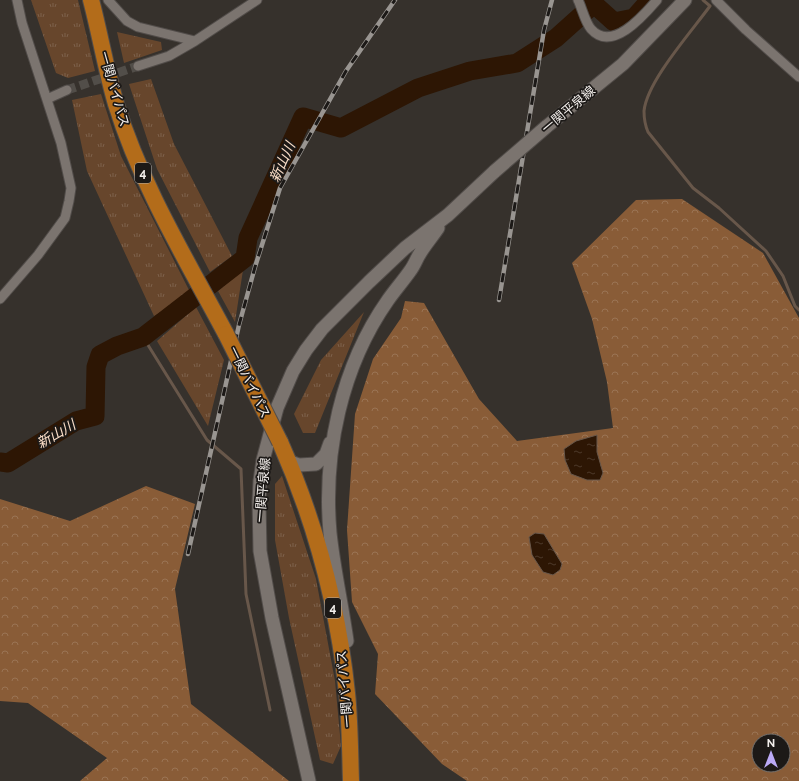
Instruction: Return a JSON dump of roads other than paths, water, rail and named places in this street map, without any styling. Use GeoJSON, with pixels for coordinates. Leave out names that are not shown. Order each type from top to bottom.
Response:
{"type":"FeatureCollection","features":[{"type":"Feature","properties":{"kind":"highway","name":"一関バイパス"},"geometry":{"type":"LineString","coordinates":[[91,0],[116,104],[136,157],[164,219],[226,334],[280,442],[299,487],[330,593],[341,647],[347,694],[351,781]]}},
{"type":"Feature","properties":{"kind":"main road","name":"一関平泉線"},"geometry":{"type":"LineString","coordinates":[[309,781],[264,582],[259,529],[259,502],[263,460],[277,408],[293,371],[306,350],[322,329],[369,282],[406,248],[448,215],[495,171],[546,127],[623,64],[685,0]]}},
{"type":"Feature","properties":{"kind":"main road","name":"一関平泉線"},"geometry":{"type":"LineString","coordinates":[[347,694],[348,648],[334,568],[330,532],[329,488],[334,435],[344,392],[355,360],[370,330],[388,300],[412,270],[419,255],[448,215]]}},
{"type":"Feature","properties":{"kind":"main road","name":"一関平泉線"},"geometry":{"type":"LineString","coordinates":[[288,461],[299,465],[316,464],[326,454],[334,435]]}},
{"type":"Feature","properties":{"kind":"street"},"geometry":{"type":"LineString","coordinates":[[0,299],[53,236],[64,218],[69,202],[70,188],[61,142],[22,23],[17,0]]}},
{"type":"Feature","properties":{"kind":"street"},"geometry":{"type":"LineString","coordinates":[[108,0],[127,21],[138,28],[195,41]]}},
{"type":"Feature","properties":{"kind":"street"},"geometry":{"type":"LineString","coordinates":[[138,66],[169,56],[195,41],[257,0]]}},
{"type":"Feature","properties":{"kind":"street"},"geometry":{"type":"LineString","coordinates":[[578,0],[590,29],[606,36],[622,34],[643,16],[658,0]]}},
{"type":"Feature","properties":{"kind":"street"},"geometry":{"type":"LineString","coordinates":[[716,0],[746,30],[799,77]]}},
{"type":"Feature","properties":{"kind":"street"},"geometry":{"type":"LineString","coordinates":[[47,99],[67,90]]}},
{"type":"Feature","properties":{"kind":"water"},"geometry":{"type":"Polygon","coordinates":[[[597,435],[597,452],[603,473],[600,480],[587,480],[571,474],[565,460],[564,449],[576,441],[597,435]]]}},
{"type":"Feature","properties":{"kind":"water"},"geometry":{"type":"Polygon","coordinates":[[[535,533],[544,534],[562,564],[560,570],[553,575],[543,572],[532,555],[529,537],[535,533]]]}},
{"type":"Feature","properties":{"kind":"waterway","name":"新山川"},"geometry":{"type":"LineString","coordinates":[[0,462],[8,463],[76,421],[95,416],[96,367],[100,355],[117,346],[143,337],[245,258],[248,238],[303,117],[341,128],[418,88],[470,71],[517,63],[556,38],[594,4],[614,22],[634,18],[650,0]]}},
{"type":"Feature","properties":{"kind":"waterway"},"geometry":{"type":"LineString","coordinates":[[703,0],[710,6],[671,57],[653,85],[644,111],[646,127],[648,132],[693,188],[719,208],[766,251],[783,276],[795,306],[799,310]]}},
{"type":"Feature","properties":{"kind":"waterway"},"geometry":{"type":"LineString","coordinates":[[143,337],[207,440],[241,469],[246,594],[270,710]]}},
{"type":"Feature","properties":{"kind":"tunnel"},"geometry":{"type":"LineString","coordinates":[[67,90],[138,66]]}},
{"type":"Feature","properties":{"kind":"railway"},"geometry":{"type":"LineString","coordinates":[[188,554],[239,325],[255,267],[280,188],[346,71],[395,0]]}},
{"type":"Feature","properties":{"kind":"railway"},"geometry":{"type":"LineString","coordinates":[[499,300],[544,30],[552,0]]}}]}
